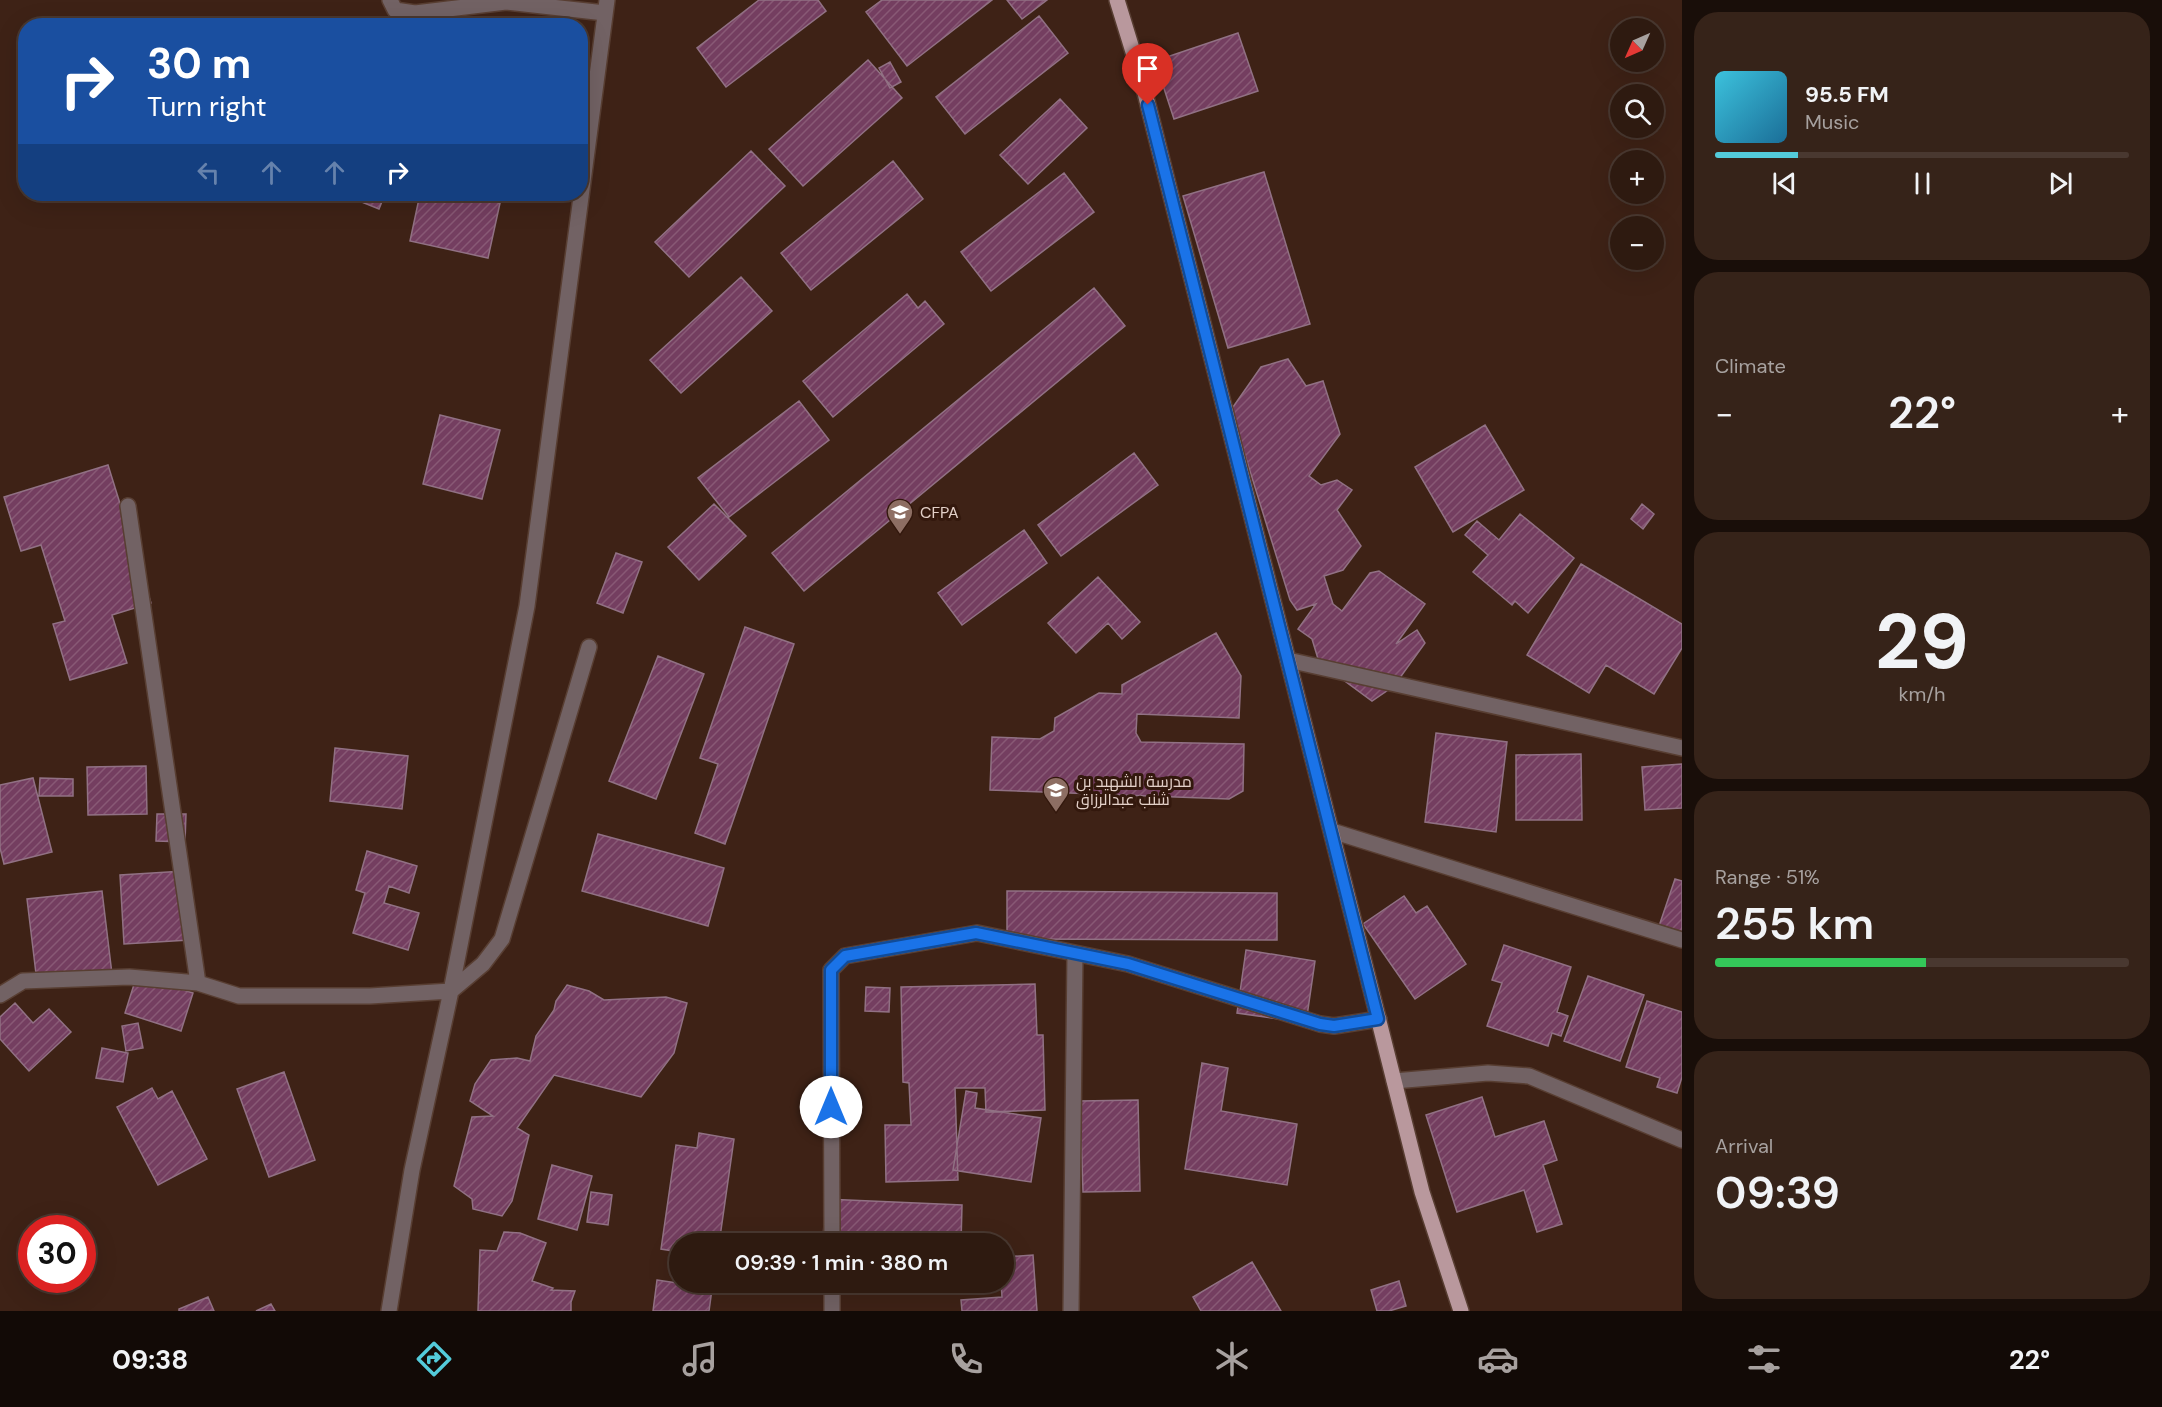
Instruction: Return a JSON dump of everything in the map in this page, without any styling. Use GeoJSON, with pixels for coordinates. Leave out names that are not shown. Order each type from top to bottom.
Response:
{"type":"FeatureCollection","features":[{"type":"Feature","properties":{"kind":"main road"},"geometry":{"type":"LineString","coordinates":[[1117,0],[1142,81],[1422,1192],[1461,1311]]}},
{"type":"Feature","properties":{"kind":"street"},"geometry":{"type":"LineString","coordinates":[[390,0],[395,10],[415,13],[506,3],[606,7],[588,143]]}},
{"type":"Feature","properties":{"kind":"street"},"geometry":{"type":"LineString","coordinates":[[388,1311],[412,1170],[451,991],[527,606],[580,201]]}},
{"type":"Feature","properties":{"kind":"street"},"geometry":{"type":"LineString","coordinates":[[128,506],[198,982]]}},
{"type":"Feature","properties":{"kind":"street"},"geometry":{"type":"LineString","coordinates":[[0,995],[23,981],[129,977],[198,982],[238,996],[370,996],[451,991],[483,964],[502,939],[589,647]]}},
{"type":"Feature","properties":{"kind":"street"},"geometry":{"type":"LineString","coordinates":[[1288,660],[1682,748]]}},
{"type":"Feature","properties":{"kind":"street"},"geometry":{"type":"LineString","coordinates":[[1332,831],[1682,940]]}},
{"type":"Feature","properties":{"kind":"street"},"geometry":{"type":"LineString","coordinates":[[832,1233],[831,970],[845,956],[976,933],[1128,964],[1320,1024],[1334,1026],[1378,1019]]}},
{"type":"Feature","properties":{"kind":"street"},"geometry":{"type":"LineString","coordinates":[[1071,1311],[1075,953]]}},
{"type":"Feature","properties":{"kind":"street"},"geometry":{"type":"LineString","coordinates":[[1394,1081],[1488,1074],[1529,1076],[1682,1140]]}},
{"type":"Feature","properties":{"kind":"street"},"geometry":{"type":"LineString","coordinates":[[832,1293],[832,1311]]}},
{"type":"Feature","properties":{"kind":"building"},"geometry":{"type":"Polygon","coordinates":[[[759,0],[818,0],[826,11],[726,87],[697,48],[759,0]]]}},
{"type":"Feature","properties":{"kind":"building"},"geometry":{"type":"Polygon","coordinates":[[[882,0],[992,0],[907,66],[866,12],[882,0]]]}},
{"type":"Feature","properties":{"kind":"building"},"geometry":{"type":"Polygon","coordinates":[[[1007,0],[1047,0],[1022,19],[1007,0]]]}},
{"type":"Feature","properties":{"kind":"building"},"geometry":{"type":"Polygon","coordinates":[[[1039,16],[1068,53],[965,134],[936,97],[1039,16]]]}},
{"type":"Feature","properties":{"kind":"building"},"geometry":{"type":"Polygon","coordinates":[[[1238,33],[1258,91],[1174,119],[1155,61],[1238,33]]]}},
{"type":"Feature","properties":{"kind":"building"},"geometry":{"type":"Polygon","coordinates":[[[868,60],[902,98],[803,186],[769,149],[868,60]]]}},
{"type":"Feature","properties":{"kind":"building"},"geometry":{"type":"Polygon","coordinates":[[[890,62],[901,82],[890,88],[879,68],[890,62]]]}},
{"type":"Feature","properties":{"kind":"building"},"geometry":{"type":"Polygon","coordinates":[[[1060,99],[1087,128],[1028,184],[1000,155],[1060,99]]]}},
{"type":"Feature","properties":{"kind":"building"},"geometry":{"type":"Polygon","coordinates":[[[751,151],[785,186],[689,277],[655,242],[751,151]]]}},
{"type":"Feature","properties":{"kind":"building"},"geometry":{"type":"Polygon","coordinates":[[[893,161],[923,199],[811,290],[781,253],[893,161]]]}},
{"type":"Feature","properties":{"kind":"building"},"geometry":{"type":"Polygon","coordinates":[[[1264,172],[1310,324],[1228,348],[1183,196],[1264,172]]]}},
{"type":"Feature","properties":{"kind":"building"},"geometry":{"type":"Polygon","coordinates":[[[1064,173],[1094,212],[991,291],[961,252],[1064,173]]]}},
{"type":"Feature","properties":{"kind":"building"},"geometry":{"type":"Polygon","coordinates":[[[359,201],[382,201],[379,209],[359,201]]]}},
{"type":"Feature","properties":{"kind":"building"},"geometry":{"type":"Polygon","coordinates":[[[419,201],[500,203],[488,258],[410,241],[419,201]]]}},
{"type":"Feature","properties":{"kind":"building"},"geometry":{"type":"Polygon","coordinates":[[[741,277],[772,311],[681,393],[650,360],[741,277]]]}},
{"type":"Feature","properties":{"kind":"building"},"geometry":{"type":"Polygon","coordinates":[[[1094,288],[1125,326],[804,591],[772,553],[1094,288]]]}},
{"type":"Feature","properties":{"kind":"building"},"geometry":{"type":"Polygon","coordinates":[[[907,294],[918,308],[925,301],[944,324],[833,417],[803,381],[907,294]]]}},
{"type":"Feature","properties":{"kind":"building"},"geometry":{"type":"Polygon","coordinates":[[[1288,359],[1306,386],[1323,381],[1340,434],[1309,476],[1321,485],[1337,480],[1352,490],[1337,510],[1361,546],[1343,570],[1324,576],[1333,604],[1342,611],[1370,573],[1379,571],[1425,604],[1396,644],[1417,630],[1425,643],[1394,686],[1372,701],[1319,662],[1312,639],[1298,629],[1316,604],[1297,610],[1290,600],[1231,410],[1261,367],[1288,359]]]}},
{"type":"Feature","properties":{"kind":"building"},"geometry":{"type":"Polygon","coordinates":[[[799,401],[829,440],[729,517],[698,478],[799,401]]]}},
{"type":"Feature","properties":{"kind":"building"},"geometry":{"type":"Polygon","coordinates":[[[440,415],[500,430],[482,499],[423,484],[440,415]]]}},
{"type":"Feature","properties":{"kind":"building"},"geometry":{"type":"Polygon","coordinates":[[[1485,425],[1524,490],[1453,532],[1415,467],[1485,425]]]}},
{"type":"Feature","properties":{"kind":"building"},"geometry":{"type":"Polygon","coordinates":[[[1134,453],[1158,485],[1061,556],[1038,525],[1134,453]]]}},
{"type":"Feature","properties":{"kind":"building"},"geometry":{"type":"Polygon","coordinates":[[[108,465],[151,603],[112,615],[127,663],[70,680],[53,624],[65,621],[41,545],[21,551],[4,497],[108,465]]]}},
{"type":"Feature","properties":{"kind":"building"},"geometry":{"type":"Polygon","coordinates":[[[714,504],[746,536],[699,580],[668,547],[714,504]]]}},
{"type":"Feature","properties":{"kind":"building"},"geometry":{"type":"Polygon","coordinates":[[[1642,504],[1654,514],[1643,529],[1631,519],[1642,504]]]}},
{"type":"Feature","properties":{"kind":"building"},"geometry":{"type":"Polygon","coordinates":[[[1520,514],[1574,558],[1528,613],[1515,601],[1512,605],[1473,572],[1488,555],[1465,535],[1477,521],[1499,540],[1520,514]]]}},
{"type":"Feature","properties":{"kind":"building"},"geometry":{"type":"Polygon","coordinates":[[[1024,530],[1047,563],[962,625],[938,593],[1024,530]]]}},
{"type":"Feature","properties":{"kind":"building"},"geometry":{"type":"Polygon","coordinates":[[[616,553],[642,562],[623,613],[597,603],[616,553]]]}},
{"type":"Feature","properties":{"kind":"building"},"geometry":{"type":"Polygon","coordinates":[[[1581,564],[1682,624],[1682,648],[1654,694],[1606,665],[1589,693],[1527,655],[1581,564]]]}},
{"type":"Feature","properties":{"kind":"building"},"geometry":{"type":"Polygon","coordinates":[[[1098,577],[1140,622],[1122,639],[1108,623],[1076,653],[1048,623],[1098,577]]]}},
{"type":"Feature","properties":{"kind":"building"},"geometry":{"type":"Polygon","coordinates":[[[745,627],[794,644],[725,844],[695,833],[718,764],[700,758],[745,627]]]}},
{"type":"Feature","properties":{"kind":"building"},"geometry":{"type":"Polygon","coordinates":[[[1216,633],[1241,676],[1239,718],[1137,714],[1136,733],[1141,742],[1244,744],[1243,791],[1229,799],[990,790],[992,737],[1040,739],[1054,731],[1055,718],[1099,693],[1122,694],[1122,685],[1216,633]]]}},
{"type":"Feature","properties":{"kind":"building"},"geometry":{"type":"Polygon","coordinates":[[[658,656],[704,674],[656,799],[609,781],[658,656]]]}},
{"type":"Feature","properties":{"kind":"building"},"geometry":{"type":"Polygon","coordinates":[[[1436,733],[1507,742],[1496,832],[1425,822],[1436,733]]]}},
{"type":"Feature","properties":{"kind":"building"},"geometry":{"type":"Polygon","coordinates":[[[335,748],[408,756],[402,809],[330,801],[335,748]]]}},
{"type":"Feature","properties":{"kind":"building"},"geometry":{"type":"Polygon","coordinates":[[[1581,754],[1582,820],[1516,820],[1516,755],[1581,754]]]}},
{"type":"Feature","properties":{"kind":"building"},"geometry":{"type":"Polygon","coordinates":[[[1682,764],[1682,808],[1645,810],[1642,767],[1682,764]]]}},
{"type":"Feature","properties":{"kind":"building"},"geometry":{"type":"Polygon","coordinates":[[[146,766],[147,814],[88,815],[87,767],[146,766]]]}},
{"type":"Feature","properties":{"kind":"building"},"geometry":{"type":"Polygon","coordinates":[[[33,778],[52,852],[4,864],[0,848],[0,785],[33,778]]]}},
{"type":"Feature","properties":{"kind":"building"},"geometry":{"type":"Polygon","coordinates":[[[40,778],[73,779],[73,796],[39,796],[40,778]]]}},
{"type":"Feature","properties":{"kind":"building"},"geometry":{"type":"Polygon","coordinates":[[[157,814],[186,814],[185,842],[156,841],[157,814]]]}},
{"type":"Feature","properties":{"kind":"building"},"geometry":{"type":"Polygon","coordinates":[[[598,834],[724,868],[708,926],[582,891],[598,834]]]}},
{"type":"Feature","properties":{"kind":"building"},"geometry":{"type":"Polygon","coordinates":[[[367,851],[417,866],[409,893],[389,886],[384,903],[419,913],[408,950],[353,933],[365,893],[356,890],[367,851]]]}},
{"type":"Feature","properties":{"kind":"building"},"geometry":{"type":"Polygon","coordinates":[[[184,871],[189,940],[124,944],[120,875],[184,871]]]}},
{"type":"Feature","properties":{"kind":"building"},"geometry":{"type":"Polygon","coordinates":[[[1675,879],[1682,881],[1682,943],[1656,935],[1675,879]]]}},
{"type":"Feature","properties":{"kind":"building"},"geometry":{"type":"Polygon","coordinates":[[[102,891],[112,974],[37,982],[27,899],[102,891]]]}},
{"type":"Feature","properties":{"kind":"building"},"geometry":{"type":"Polygon","coordinates":[[[1007,891],[1277,893],[1277,940],[1007,939],[1007,891]]]}},
{"type":"Feature","properties":{"kind":"building"},"geometry":{"type":"Polygon","coordinates":[[[1404,896],[1416,913],[1427,906],[1466,964],[1415,999],[1363,924],[1404,896]]]}},
{"type":"Feature","properties":{"kind":"building"},"geometry":{"type":"Polygon","coordinates":[[[1504,945],[1571,967],[1557,1012],[1568,1016],[1561,1036],[1552,1033],[1548,1046],[1487,1026],[1502,983],[1492,980],[1504,945]]]}},
{"type":"Feature","properties":{"kind":"building"},"geometry":{"type":"Polygon","coordinates":[[[1246,950],[1315,961],[1306,1023],[1237,1013],[1246,950]]]}},
{"type":"Feature","properties":{"kind":"building"},"geometry":{"type":"Polygon","coordinates":[[[137,975],[193,993],[181,1031],[125,1013],[137,975]]]}},
{"type":"Feature","properties":{"kind":"building"},"geometry":{"type":"Polygon","coordinates":[[[1588,976],[1644,995],[1620,1061],[1564,1041],[1588,976]]]}},
{"type":"Feature","properties":{"kind":"building"},"geometry":{"type":"Polygon","coordinates":[[[1035,984],[1037,1035],[1043,1035],[1045,1110],[986,1112],[985,1088],[955,1088],[958,1180],[886,1182],[885,1125],[911,1125],[909,1083],[903,1082],[901,987],[1035,984]]]}},
{"type":"Feature","properties":{"kind":"building"},"geometry":{"type":"Polygon","coordinates":[[[567,985],[589,991],[604,1000],[666,997],[687,1003],[674,1053],[641,1097],[554,1075],[517,1128],[529,1135],[512,1201],[502,1216],[473,1209],[472,1199],[454,1186],[472,1117],[493,1116],[470,1101],[475,1084],[491,1060],[517,1058],[530,1061],[536,1036],[554,1010],[556,1001],[567,985]]]}},
{"type":"Feature","properties":{"kind":"building"},"geometry":{"type":"Polygon","coordinates":[[[866,987],[890,988],[889,1012],[865,1011],[866,987]]]}},
{"type":"Feature","properties":{"kind":"building"},"geometry":{"type":"Polygon","coordinates":[[[1647,1001],[1682,1012],[1682,1077],[1677,1093],[1657,1087],[1660,1078],[1626,1067],[1647,1001]]]}},
{"type":"Feature","properties":{"kind":"building"},"geometry":{"type":"Polygon","coordinates":[[[15,1003],[33,1023],[49,1009],[71,1032],[29,1071],[0,1039],[0,1017],[15,1003]]]}},
{"type":"Feature","properties":{"kind":"building"},"geometry":{"type":"Polygon","coordinates":[[[138,1023],[143,1048],[126,1051],[122,1026],[138,1023]]]}},
{"type":"Feature","properties":{"kind":"building"},"geometry":{"type":"Polygon","coordinates":[[[102,1048],[128,1053],[123,1082],[96,1078],[102,1048]]]}},
{"type":"Feature","properties":{"kind":"building"},"geometry":{"type":"Polygon","coordinates":[[[1202,1063],[1228,1068],[1221,1111],[1297,1124],[1287,1185],[1185,1169],[1202,1063]]]}},
{"type":"Feature","properties":{"kind":"building"},"geometry":{"type":"Polygon","coordinates":[[[284,1072],[315,1160],[269,1177],[237,1089],[284,1072]]]}},
{"type":"Feature","properties":{"kind":"building"},"geometry":{"type":"Polygon","coordinates":[[[152,1088],[158,1099],[172,1091],[207,1159],[158,1185],[117,1107],[152,1088]]]}},
{"type":"Feature","properties":{"kind":"building"},"geometry":{"type":"Polygon","coordinates":[[[966,1091],[977,1093],[975,1108],[1041,1118],[1031,1182],[953,1170],[966,1091]]]}},
{"type":"Feature","properties":{"kind":"building"},"geometry":{"type":"Polygon","coordinates":[[[1482,1097],[1495,1137],[1544,1121],[1557,1160],[1543,1165],[1562,1224],[1537,1232],[1524,1190],[1457,1212],[1426,1115],[1482,1097]]]}},
{"type":"Feature","properties":{"kind":"building"},"geometry":{"type":"Polygon","coordinates":[[[1138,1100],[1140,1191],[1083,1192],[1080,1101],[1138,1100]]]}},
{"type":"Feature","properties":{"kind":"building"},"geometry":{"type":"Polygon","coordinates":[[[699,1133],[734,1139],[721,1233],[669,1233],[669,1250],[661,1249],[676,1145],[697,1148],[699,1133]]]}},
{"type":"Feature","properties":{"kind":"building"},"geometry":{"type":"Polygon","coordinates":[[[552,1165],[592,1176],[577,1230],[538,1219],[552,1165]]]}},
{"type":"Feature","properties":{"kind":"building"},"geometry":{"type":"Polygon","coordinates":[[[591,1192],[612,1195],[608,1225],[587,1222],[591,1192]]]}},
{"type":"Feature","properties":{"kind":"building"},"geometry":{"type":"Polygon","coordinates":[[[825,1199],[962,1205],[961,1233],[823,1233],[825,1199]]]}},
{"type":"Feature","properties":{"kind":"building"},"geometry":{"type":"Polygon","coordinates":[[[504,1232],[520,1233],[546,1243],[532,1281],[553,1288],[551,1290],[575,1291],[571,1311],[478,1311],[480,1250],[497,1251],[504,1232]]]}},
{"type":"Feature","properties":{"kind":"building"},"geometry":{"type":"Polygon","coordinates":[[[1033,1255],[1037,1311],[962,1311],[961,1300],[1002,1297],[1002,1293],[1014,1293],[1014,1256],[1033,1255]]]}},
{"type":"Feature","properties":{"kind":"building"},"geometry":{"type":"Polygon","coordinates":[[[1252,1262],[1281,1311],[1201,1311],[1193,1297],[1252,1262]]]}},
{"type":"Feature","properties":{"kind":"building"},"geometry":{"type":"Polygon","coordinates":[[[657,1280],[669,1282],[669,1293],[711,1293],[709,1311],[653,1311],[657,1280]]]}},
{"type":"Feature","properties":{"kind":"building"},"geometry":{"type":"Polygon","coordinates":[[[1399,1281],[1406,1306],[1389,1311],[1377,1311],[1371,1290],[1399,1281]]]}},
{"type":"Feature","properties":{"kind":"building"},"geometry":{"type":"Polygon","coordinates":[[[208,1297],[214,1311],[179,1311],[179,1309],[208,1297]]]}},
{"type":"Feature","properties":{"kind":"building"},"geometry":{"type":"Polygon","coordinates":[[[271,1304],[275,1311],[256,1311],[271,1304]]]}},
{"type":"Feature","properties":{"kind":"place","name":"CFPA"},"geometry":{"type":"Point","coordinates":[900,535]}},
{"type":"Feature","properties":{"kind":"place","name":"مدرسة الشهيد بن شنب عبدالرزاق"},"geometry":{"type":"Point","coordinates":[1056,813]}},
{"type":"Feature","properties":{"kind":"route"},"geometry":{"type":"LineString","coordinates":[[831,1107],[831,970],[845,956],[976,933],[1128,964],[1320,1024],[1334,1026],[1378,1019],[1148,105]]}}]}
